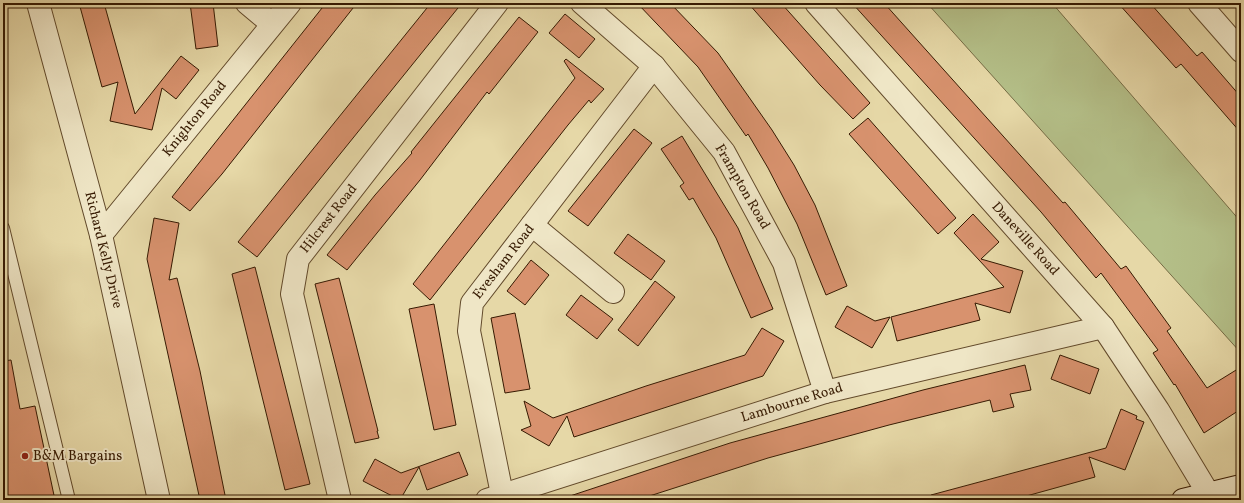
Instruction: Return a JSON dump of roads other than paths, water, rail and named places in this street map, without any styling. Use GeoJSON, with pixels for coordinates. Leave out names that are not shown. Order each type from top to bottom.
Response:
{"type":"FeatureCollection","features":[{"type":"Feature","properties":{"kind":"street","name":"Richard Kelly Drive"},"geometry":{"type":"LineString","coordinates":[[38,3],[101,235],[159,500]]}},
{"type":"Feature","properties":{"kind":"street"},"geometry":{"type":"LineString","coordinates":[[247,3],[272,24]]}},
{"type":"Feature","properties":{"kind":"street","name":"Knighton Road"},"geometry":{"type":"LineString","coordinates":[[101,235],[290,3]]}},
{"type":"Feature","properties":{"kind":"street","name":"Hilcrest Road"},"geometry":{"type":"LineString","coordinates":[[340,500],[292,294],[298,260],[497,3]]}},
{"type":"Feature","properties":{"kind":"street","name":"Frampton Road"},"geometry":{"type":"LineString","coordinates":[[582,3],[654,66],[724,152],[784,263],[825,392]]}},
{"type":"Feature","properties":{"kind":"street","name":"Daneville Road"},"geometry":{"type":"LineString","coordinates":[[816,3],[1103,327],[1158,410],[1208,493]]}},
{"type":"Feature","properties":{"kind":"street"},"geometry":{"type":"LineString","coordinates":[[1199,3],[1241,51]]}},
{"type":"Feature","properties":{"kind":"street","name":"Evesham Road"},"geometry":{"type":"LineString","coordinates":[[495,497],[469,331],[472,303],[654,66]]}},
{"type":"Feature","properties":{"kind":"street"},"geometry":{"type":"LineString","coordinates":[[532,225],[613,292]]}},
{"type":"Feature","properties":{"kind":"street","name":"Lambourne Road"},"geometry":{"type":"LineString","coordinates":[[495,497],[825,392],[1103,327]]}},
{"type":"Feature","properties":{"kind":"street"},"geometry":{"type":"LineString","coordinates":[[1183,500],[1241,486]]}},
{"type":"Feature","properties":{"kind":"lane"},"geometry":{"type":"LineString","coordinates":[[3,228],[69,500]]}},
{"type":"Feature","properties":{"kind":"place","name":"B&M Bargains"},"geometry":{"type":"Point","coordinates":[25,456]}}]}
